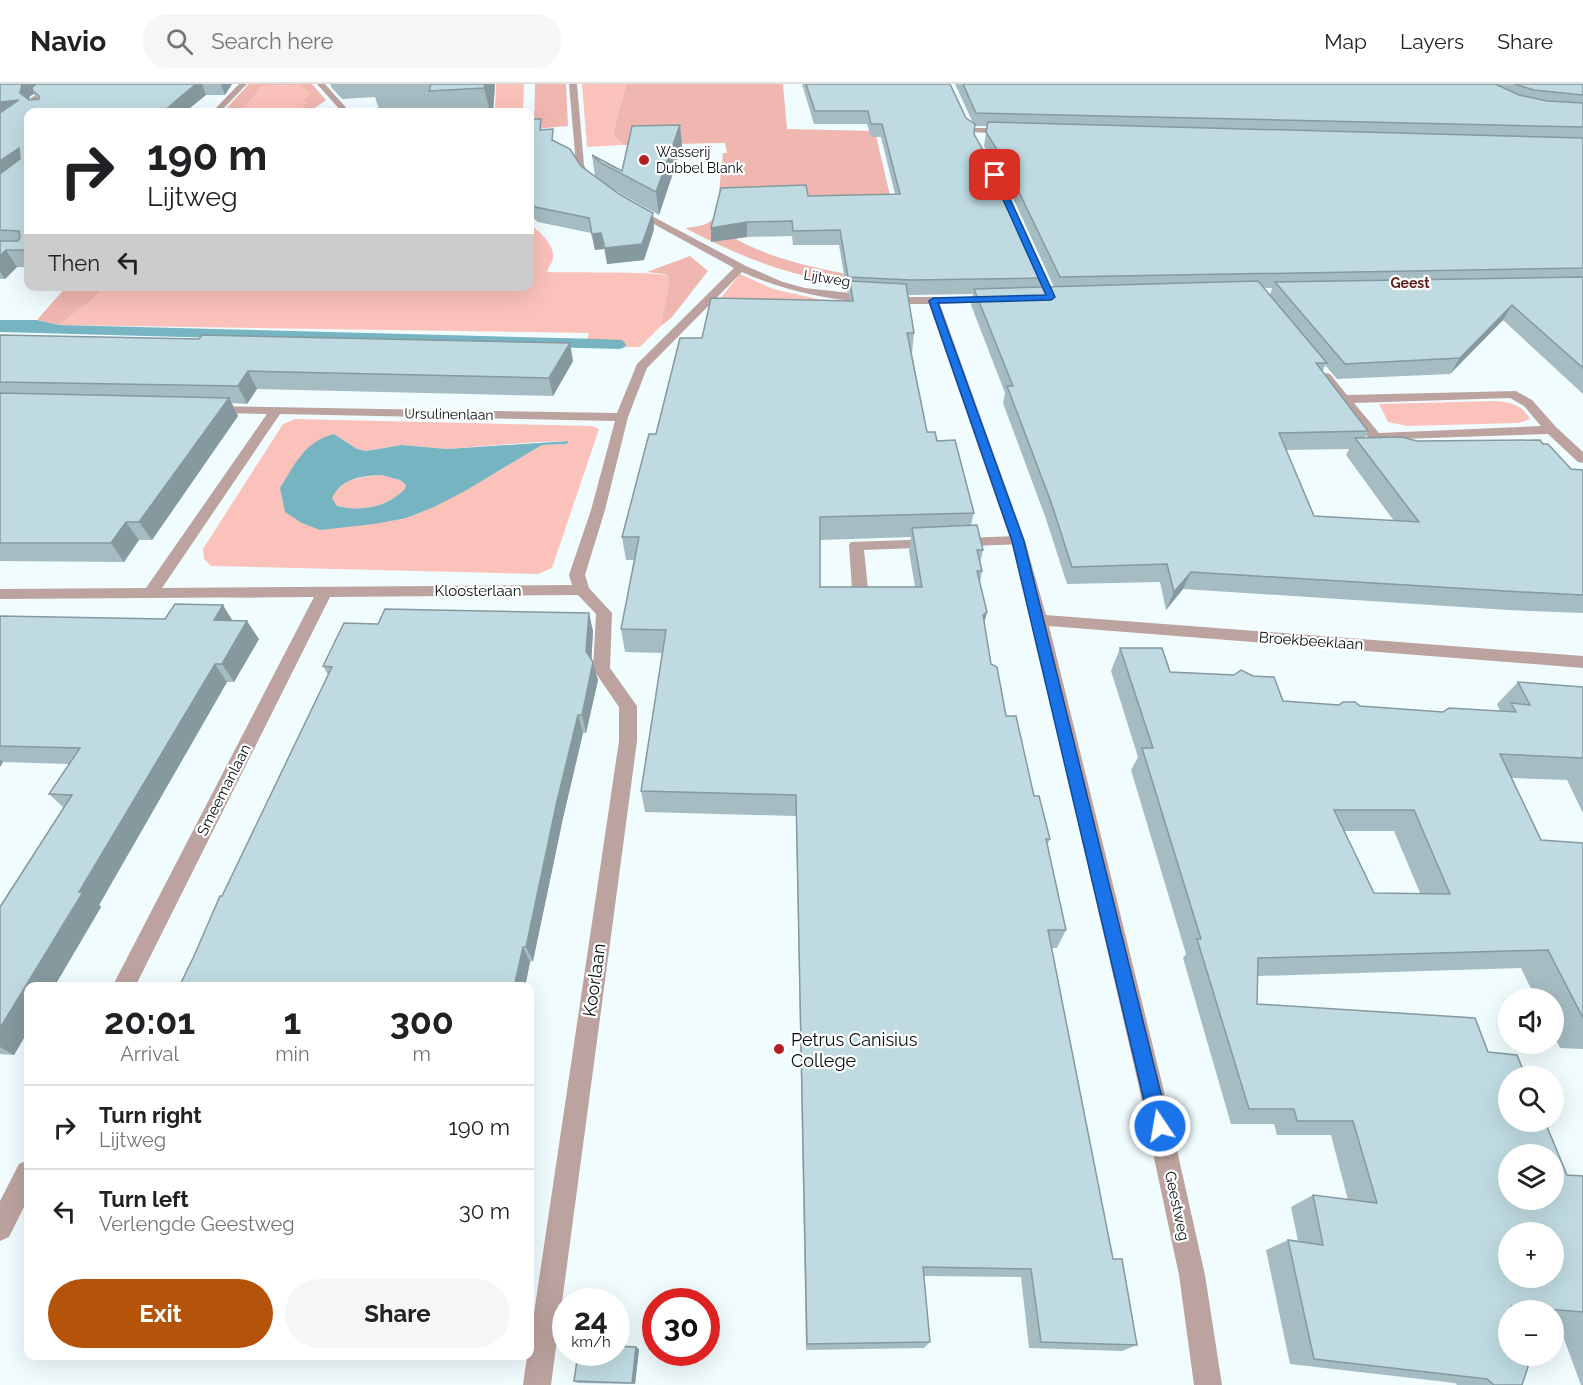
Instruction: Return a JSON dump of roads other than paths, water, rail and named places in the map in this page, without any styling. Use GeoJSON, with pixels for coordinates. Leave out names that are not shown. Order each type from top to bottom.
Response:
{"type":"FeatureCollection","features":[{"type":"Feature","properties":{"kind":"street"},"geometry":{"type":"LineString","coordinates":[[36,108],[33,106],[35,98],[58,84]]}},
{"type":"Feature","properties":{"kind":"street"},"geometry":{"type":"LineString","coordinates":[[220,108],[243,84]]}},
{"type":"Feature","properties":{"kind":"street"},"geometry":{"type":"LineString","coordinates":[[321,84],[342,108]]}},
{"type":"Feature","properties":{"kind":"street"},"geometry":{"type":"LineString","coordinates":[[573,84],[580,165],[584,174],[600,189]]}},
{"type":"Feature","properties":{"kind":"street"},"geometry":{"type":"LineString","coordinates":[[978,146],[980,135],[968,125],[1020,131]]}},
{"type":"Feature","properties":{"kind":"street","name":"Lijtweg"},"geometry":{"type":"LineString","coordinates":[[628,207],[741,267],[779,284],[808,292],[844,297],[933,301],[1004,298]]}},
{"type":"Feature","properties":{"kind":"street"},"geometry":{"type":"LineString","coordinates":[[582,590],[577,575],[598,510],[622,417],[641,367],[741,267]]}},
{"type":"Feature","properties":{"kind":"street","name":"Geestweg"},"geometry":{"type":"LineString","coordinates":[[933,301],[1018,541],[1039,620],[1150,1083],[1192,1275],[1208,1385]]}},
{"type":"Feature","properties":{"kind":"street"},"geometry":{"type":"LineString","coordinates":[[1315,364],[1375,437],[1551,430]]}},
{"type":"Feature","properties":{"kind":"street"},"geometry":{"type":"LineString","coordinates":[[1344,399],[1512,394],[1528,403],[1551,430],[1583,459]]}},
{"type":"Feature","properties":{"kind":"street","name":"Ursulinenlaan"},"geometry":{"type":"LineString","coordinates":[[196,409],[622,417]]}},
{"type":"Feature","properties":{"kind":"street"},"geometry":{"type":"LineString","coordinates":[[152,592],[277,410]]}},
{"type":"Feature","properties":{"kind":"street"},"geometry":{"type":"LineString","coordinates":[[860,589],[856,545],[1018,541]]}},
{"type":"Feature","properties":{"kind":"street","name":"Kloosterlaan"},"geometry":{"type":"LineString","coordinates":[[0,594],[582,590]]}},
{"type":"Feature","properties":{"kind":"street","name":"Koorlaan"},"geometry":{"type":"LineString","coordinates":[[537,1385],[628,741],[628,706],[601,669],[604,613],[582,590]]}},
{"type":"Feature","properties":{"kind":"street","name":"Smeemanlaan"},"geometry":{"type":"LineString","coordinates":[[126,982],[325,592]]}},
{"type":"Feature","properties":{"kind":"street","name":"Broekbeeklaan"},"geometry":{"type":"LineString","coordinates":[[1039,620],[1583,662]]}},
{"type":"Feature","properties":{"kind":"street"},"geometry":{"type":"LineString","coordinates":[[0,1228],[24,1181]]}},
{"type":"Feature","properties":{"kind":"water"},"geometry":{"type":"Polygon","coordinates":[[[0,320],[37,320],[59,325],[599,339],[622,340],[626,344],[620,349],[0,332],[0,320]]]}},
{"type":"Feature","properties":{"kind":"water"},"geometry":{"type":"Polygon","coordinates":[[[334,434],[357,449],[366,451],[402,445],[447,449],[568,441],[567,444],[542,445],[465,491],[406,518],[320,530],[302,523],[285,512],[280,488],[296,462],[308,448],[334,434]],[[381,475],[359,477],[341,486],[332,498],[337,506],[346,508],[365,508],[382,504],[405,489],[406,485],[400,480],[381,475]]]}},
{"type":"Feature","properties":{"kind":"place","name":"Wasserij Dubbel Blank"},"geometry":{"type":"Point","coordinates":[644,160]}},
{"type":"Feature","properties":{"kind":"place","name":"Petrus Canisius College"},"geometry":{"type":"Point","coordinates":[779,1049]}},
{"type":"Feature","properties":{"kind":"district","name":"Geest"},"geometry":{"type":"Point","coordinates":[1410,283]}}]}
